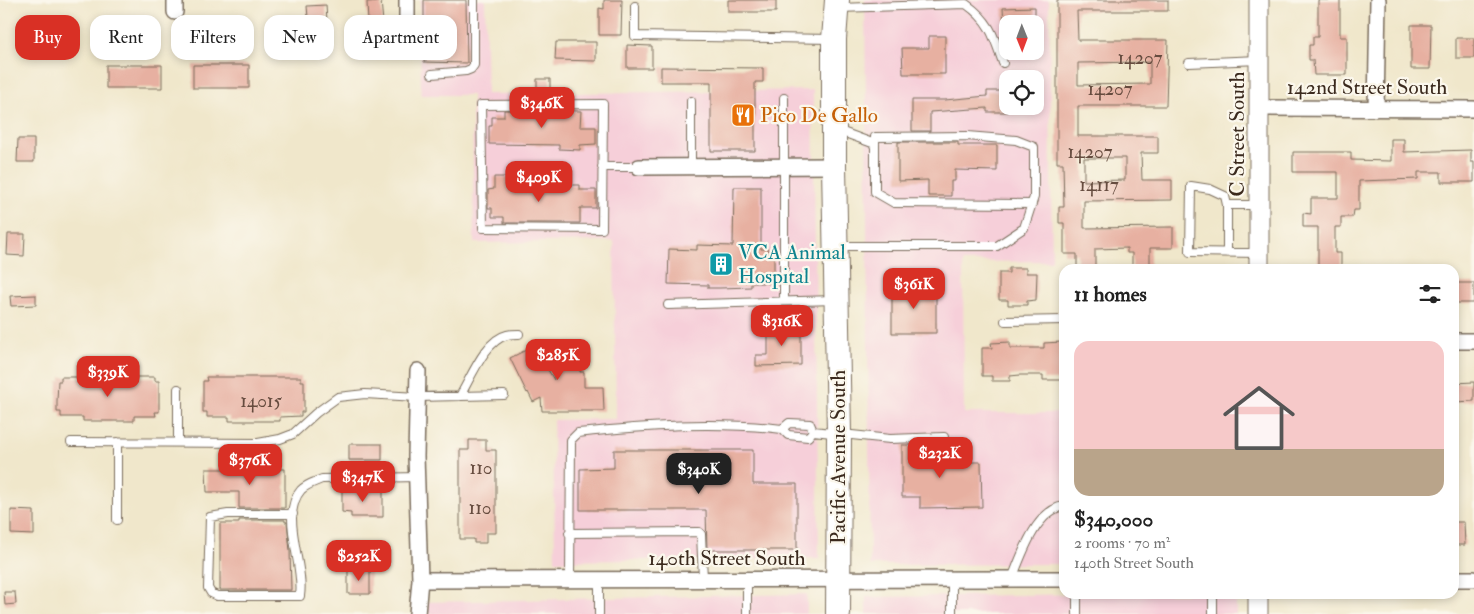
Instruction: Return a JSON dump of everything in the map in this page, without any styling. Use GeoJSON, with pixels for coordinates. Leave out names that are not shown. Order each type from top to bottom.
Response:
{"type":"FeatureCollection","features":[{"type":"Feature","properties":{"kind":"main road","name":"Pacific Avenue South"},"geometry":{"type":"LineString","coordinates":[[836,4],[834,39],[834,166],[839,433],[838,614]]}},
{"type":"Feature","properties":{"kind":"street"},"geometry":{"type":"LineString","coordinates":[[407,0],[407,15]]}},
{"type":"Feature","properties":{"kind":"street","name":"C Street South"},"geometry":{"type":"LineString","coordinates":[[1259,0],[1259,261]]}},
{"type":"Feature","properties":{"kind":"street"},"geometry":{"type":"LineString","coordinates":[[1376,108],[1378,0]]}},
{"type":"Feature","properties":{"kind":"street","name":"142nd Street South"},"geometry":{"type":"LineString","coordinates":[[1259,108],[1474,109]]}},
{"type":"Feature","properties":{"kind":"street"},"geometry":{"type":"LineString","coordinates":[[639,167],[834,166]]}},
{"type":"Feature","properties":{"kind":"street"},"geometry":{"type":"LineString","coordinates":[[1459,341],[1474,341]]}},
{"type":"Feature","properties":{"kind":"street"},"geometry":{"type":"LineString","coordinates":[[418,371],[417,477],[420,580],[418,614]]}},
{"type":"Feature","properties":{"kind":"street"},"geometry":{"type":"LineString","coordinates":[[1459,578],[1474,578]]}},
{"type":"Feature","properties":{"kind":"street","name":"140th Street South"},"geometry":{"type":"LineString","coordinates":[[420,580],[1059,579]]}},
{"type":"Feature","properties":{"kind":"street"},"geometry":{"type":"LineString","coordinates":[[1258,599],[1258,614]]}},
{"type":"Feature","properties":{"kind":"lane"},"geometry":{"type":"LineString","coordinates":[[432,74],[466,71],[474,65],[474,0]]}},
{"type":"Feature","properties":{"kind":"lane"},"geometry":{"type":"LineString","coordinates":[[836,4],[966,4],[979,14],[994,35],[1002,63]]}},
{"type":"Feature","properties":{"kind":"lane"},"geometry":{"type":"LineString","coordinates":[[635,6],[635,36],[834,39]]}},
{"type":"Feature","properties":{"kind":"lane"},"geometry":{"type":"LineString","coordinates":[[1189,63],[1259,60]]}},
{"type":"Feature","properties":{"kind":"lane"},"geometry":{"type":"LineString","coordinates":[[784,98],[784,301]]}},
{"type":"Feature","properties":{"kind":"lane"},"geometry":{"type":"LineString","coordinates":[[691,101],[691,167]]}},
{"type":"Feature","properties":{"kind":"lane"},"geometry":{"type":"LineString","coordinates":[[603,104],[602,168],[602,229],[483,228],[481,105],[603,104]]}},
{"type":"Feature","properties":{"kind":"lane"},"geometry":{"type":"LineString","coordinates":[[834,129],[875,144]]}},
{"type":"Feature","properties":{"kind":"lane"},"geometry":{"type":"LineString","coordinates":[[836,246],[997,246],[1024,228],[1032,204],[1034,197],[1034,147],[1016,140],[967,136],[875,137],[875,192],[894,203],[1032,204]]}},
{"type":"Feature","properties":{"kind":"lane"},"geometry":{"type":"LineString","coordinates":[[602,168],[639,167]]}},
{"type":"Feature","properties":{"kind":"lane"},"geometry":{"type":"LineString","coordinates":[[1227,253],[1227,205],[1225,196],[1210,189],[1191,186],[1190,252],[1227,253],[1259,261]]}},
{"type":"Feature","properties":{"kind":"lane"},"geometry":{"type":"LineString","coordinates":[[1227,205],[1259,205]]}},
{"type":"Feature","properties":{"kind":"lane"},"geometry":{"type":"LineString","coordinates":[[668,305],[836,300]]}},
{"type":"Feature","properties":{"kind":"lane"},"geometry":{"type":"LineString","coordinates":[[1005,321],[1059,320]]}},
{"type":"Feature","properties":{"kind":"lane"},"geometry":{"type":"LineString","coordinates":[[460,396],[485,352],[492,344],[506,335],[519,334]]}},
{"type":"Feature","properties":{"kind":"lane"},"geometry":{"type":"LineString","coordinates":[[178,389],[178,442]]}},
{"type":"Feature","properties":{"kind":"lane"},"geometry":{"type":"LineString","coordinates":[[71,442],[258,443],[280,440],[294,434],[316,413],[338,397],[365,394],[418,397],[504,395]]}},
{"type":"Feature","properties":{"kind":"lane"},"geometry":{"type":"LineString","coordinates":[[782,429],[789,423],[796,423],[810,424],[813,431]]}},
{"type":"Feature","properties":{"kind":"lane"},"geometry":{"type":"LineString","coordinates":[[570,580],[569,533],[572,440],[578,433],[644,426],[753,426],[782,429],[788,435],[808,437],[813,431]]}},
{"type":"Feature","properties":{"kind":"lane"},"geometry":{"type":"LineString","coordinates":[[813,431],[890,439],[944,437]]}},
{"type":"Feature","properties":{"kind":"lane"},"geometry":{"type":"LineString","coordinates":[[116,520],[117,442]]}},
{"type":"Feature","properties":{"kind":"lane"},"geometry":{"type":"LineString","coordinates":[[293,514],[228,514],[210,517],[208,588],[211,594],[217,596],[300,596],[292,524],[295,498],[302,488],[322,479],[417,477]]}},
{"type":"Feature","properties":{"kind":"lane"},"geometry":{"type":"LineString","coordinates":[[1012,579],[1029,538],[1043,518],[1059,507]]}},
{"type":"Feature","properties":{"kind":"lane"},"geometry":{"type":"LineString","coordinates":[[569,533],[699,532],[701,534],[703,579]]}},
{"type":"Feature","properties":{"kind":"lane"},"geometry":{"type":"LineString","coordinates":[[952,579],[952,614]]}},
{"type":"Feature","properties":{"kind":"lane"},"geometry":{"type":"LineString","coordinates":[[599,580],[599,614]]}},
{"type":"Feature","properties":{"kind":"lane"},"geometry":{"type":"LineString","coordinates":[[747,580],[747,614]]}},
{"type":"Feature","properties":{"kind":"lane"},"geometry":{"type":"LineString","coordinates":[[1077,599],[1077,614]]}},
{"type":"Feature","properties":{"kind":"lane"},"geometry":{"type":"LineString","coordinates":[[1213,599],[1213,614]]}},
{"type":"Feature","properties":{"kind":"shaded area"},"geometry":{"type":"Polygon","coordinates":[[[420,0],[485,0],[487,94],[813,90],[819,558],[555,561],[553,420],[616,419],[614,241],[474,243],[472,95],[421,95],[421,60],[457,60],[457,15],[420,15],[420,0]]]}},
{"type":"Feature","properties":{"kind":"shaded area"},"geometry":{"type":"Polygon","coordinates":[[[865,0],[1049,0],[1052,261],[963,262],[964,413],[1059,413],[1059,564],[870,565],[865,0]]]}},
{"type":"Feature","properties":{"kind":"shaded area"},"geometry":{"type":"Polygon","coordinates":[[[807,594],[807,614],[427,614],[426,602],[807,594]]]}},
{"type":"Feature","properties":{"kind":"shaded area"},"geometry":{"type":"Polygon","coordinates":[[[1059,595],[1059,599],[1236,599],[1236,614],[866,614],[866,597],[1059,595]]]}},
{"type":"Feature","properties":{"kind":"building"},"geometry":{"type":"Polygon","coordinates":[[[424,0],[466,0],[467,63],[424,62],[424,60],[457,60],[457,15],[424,15],[424,0]]]}},
{"type":"Feature","properties":{"kind":"building"},"geometry":{"type":"Polygon","coordinates":[[[604,0],[622,0],[621,35],[599,35],[599,8],[604,9],[604,0]]]}},
{"type":"Feature","properties":{"kind":"building"},"geometry":{"type":"Polygon","coordinates":[[[728,0],[776,0],[776,12],[728,12],[728,0]]]}},
{"type":"Feature","properties":{"kind":"building"},"geometry":{"type":"Polygon","coordinates":[[[1057,0],[1168,0],[1168,11],[1077,11],[1078,40],[1168,40],[1166,106],[1078,106],[1078,136],[1158,136],[1158,153],[1141,153],[1142,180],[1172,180],[1172,200],[1084,201],[1084,228],[1173,227],[1173,248],[1150,248],[1150,264],[1132,264],[1132,253],[1127,253],[1127,248],[1095,249],[1095,264],[1077,264],[1077,254],[1064,254],[1064,223],[1059,223],[1059,207],[1064,207],[1063,163],[1057,163],[1057,0]],[[1150,62],[1078,63],[1078,85],[1150,84],[1150,62]],[[1084,158],[1084,181],[1125,180],[1125,158],[1084,158]]]}},
{"type":"Feature","properties":{"kind":"building"},"geometry":{"type":"Polygon","coordinates":[[[1318,0],[1340,0],[1340,37],[1347,37],[1347,75],[1314,75],[1313,60],[1309,60],[1309,45],[1313,45],[1313,37],[1318,37],[1318,0]]]}},
{"type":"Feature","properties":{"kind":"building"},"geometry":{"type":"Polygon","coordinates":[[[381,1],[382,15],[368,15],[367,2],[381,1]]]}},
{"type":"Feature","properties":{"kind":"building"},"geometry":{"type":"Polygon","coordinates":[[[326,5],[327,15],[308,15],[307,6],[326,5]]]}},
{"type":"Feature","properties":{"kind":"building"},"geometry":{"type":"Polygon","coordinates":[[[1035,7],[1035,15],[1003,15],[1003,8],[1035,7]]]}},
{"type":"Feature","properties":{"kind":"building"},"geometry":{"type":"Polygon","coordinates":[[[1411,25],[1431,25],[1430,69],[1411,69],[1411,25]]]}},
{"type":"Feature","properties":{"kind":"building"},"geometry":{"type":"Polygon","coordinates":[[[929,36],[945,36],[945,74],[903,74],[902,48],[929,48],[929,36]]]}},
{"type":"Feature","properties":{"kind":"building"},"geometry":{"type":"Polygon","coordinates":[[[1456,38],[1474,38],[1474,58],[1456,58],[1456,38]]]}},
{"type":"Feature","properties":{"kind":"building"},"geometry":{"type":"Polygon","coordinates":[[[556,42],[596,42],[596,61],[555,60],[556,42]]]}},
{"type":"Feature","properties":{"kind":"building"},"geometry":{"type":"Polygon","coordinates":[[[627,45],[652,46],[652,68],[627,68],[627,45]]]}},
{"type":"Feature","properties":{"kind":"building"},"geometry":{"type":"Polygon","coordinates":[[[106,65],[162,65],[162,88],[106,88],[106,65]]]}},
{"type":"Feature","properties":{"kind":"building"},"geometry":{"type":"Polygon","coordinates":[[[193,65],[249,65],[249,88],[193,88],[193,65]]]}},
{"type":"Feature","properties":{"kind":"building"},"geometry":{"type":"Polygon","coordinates":[[[661,67],[763,68],[763,82],[755,82],[755,151],[711,151],[711,82],[661,82],[661,67]]]}},
{"type":"Feature","properties":{"kind":"building"},"geometry":{"type":"Polygon","coordinates":[[[537,79],[550,79],[550,99],[537,99],[537,79]]]}},
{"type":"Feature","properties":{"kind":"building"},"geometry":{"type":"Polygon","coordinates":[[[987,91],[999,91],[999,112],[987,112],[987,108],[930,112],[930,131],[912,131],[912,100],[945,100],[987,96],[987,91]]]}},
{"type":"Feature","properties":{"kind":"building"},"geometry":{"type":"Polygon","coordinates":[[[504,110],[581,111],[580,127],[596,127],[596,144],[580,145],[580,150],[559,149],[559,145],[489,144],[489,126],[492,126],[492,117],[504,117],[504,110]]]}},
{"type":"Feature","properties":{"kind":"building"},"geometry":{"type":"Polygon","coordinates":[[[18,139],[34,139],[34,162],[17,162],[18,139]]]}},
{"type":"Feature","properties":{"kind":"building"},"geometry":{"type":"Polygon","coordinates":[[[1391,139],[1404,139],[1404,152],[1471,150],[1471,162],[1474,162],[1474,182],[1441,182],[1441,172],[1418,172],[1418,179],[1359,181],[1359,210],[1354,210],[1353,217],[1341,217],[1341,227],[1335,227],[1335,253],[1341,253],[1341,264],[1318,264],[1318,227],[1303,227],[1303,213],[1311,214],[1311,198],[1338,198],[1338,172],[1293,172],[1293,152],[1351,152],[1351,160],[1391,161],[1391,139]]]}},
{"type":"Feature","properties":{"kind":"building"},"geometry":{"type":"Polygon","coordinates":[[[898,142],[958,142],[958,145],[997,145],[997,171],[955,170],[955,181],[951,181],[951,196],[928,196],[928,180],[898,181],[898,142]]]}},
{"type":"Feature","properties":{"kind":"building"},"geometry":{"type":"Polygon","coordinates":[[[494,177],[508,177],[508,188],[559,188],[559,185],[580,185],[580,190],[596,190],[596,208],[580,208],[580,223],[504,223],[504,217],[492,217],[492,208],[488,208],[488,190],[494,189],[494,177]]]}},
{"type":"Feature","properties":{"kind":"building","name":"VCA Animal Hospital"},"geometry":{"type":"Polygon","coordinates":[[[734,187],[761,187],[761,249],[768,249],[768,257],[774,257],[774,272],[769,272],[769,283],[751,283],[751,287],[720,288],[708,288],[708,285],[668,284],[669,249],[697,250],[697,245],[733,246],[734,187]]]}},
{"type":"Feature","properties":{"kind":"building"},"geometry":{"type":"Polygon","coordinates":[[[8,234],[25,234],[24,256],[7,255],[8,234]]]}},
{"type":"Feature","properties":{"kind":"building"},"geometry":{"type":"Polygon","coordinates":[[[1009,268],[1026,268],[1026,273],[1037,273],[1036,300],[1027,301],[1027,305],[1008,305],[1008,300],[999,300],[999,273],[1009,273],[1009,268]]]}},
{"type":"Feature","properties":{"kind":"building"},"geometry":{"type":"Polygon","coordinates":[[[1459,283],[1474,283],[1474,303],[1459,303],[1459,283]]]}},
{"type":"Feature","properties":{"kind":"building"},"geometry":{"type":"Polygon","coordinates":[[[892,288],[936,288],[936,333],[892,333],[892,288]]]}},
{"type":"Feature","properties":{"kind":"building"},"geometry":{"type":"Polygon","coordinates":[[[36,295],[36,305],[11,306],[10,296],[36,295]]]}},
{"type":"Feature","properties":{"kind":"building"},"geometry":{"type":"Polygon","coordinates":[[[768,326],[801,326],[801,365],[756,366],[756,355],[768,355],[768,326]]]}},
{"type":"Feature","properties":{"kind":"building"},"geometry":{"type":"Polygon","coordinates":[[[1010,342],[1010,348],[1044,348],[1044,343],[1059,342],[1059,380],[1043,380],[1043,375],[1020,375],[1010,376],[1010,381],[992,381],[992,376],[982,376],[982,348],[992,348],[991,343],[1010,342]]]}},
{"type":"Feature","properties":{"kind":"building"},"geometry":{"type":"Polygon","coordinates":[[[579,343],[580,372],[584,372],[584,387],[603,387],[604,411],[542,411],[541,398],[533,402],[510,358],[534,346],[554,380],[554,344],[579,343]]]}},
{"type":"Feature","properties":{"kind":"building"},"geometry":{"type":"Polygon","coordinates":[[[61,377],[155,377],[155,381],[159,381],[159,412],[155,412],[156,416],[134,416],[134,421],[83,421],[83,417],[61,417],[61,412],[57,412],[57,401],[58,381],[61,381],[61,377]]]}},
{"type":"Feature","properties":{"kind":"building"},"geometry":{"type":"Polygon","coordinates":[[[206,377],[301,377],[301,381],[304,381],[304,412],[301,412],[301,416],[280,417],[280,421],[229,421],[229,417],[207,417],[207,412],[203,412],[203,381],[207,381],[206,377]]]}},
{"type":"Feature","properties":{"kind":"building"},"geometry":{"type":"Polygon","coordinates":[[[1474,382],[1474,401],[1459,402],[1459,383],[1474,382]]]}},
{"type":"Feature","properties":{"kind":"building"},"geometry":{"type":"Polygon","coordinates":[[[469,440],[486,440],[486,450],[496,450],[496,533],[486,533],[486,543],[474,543],[474,539],[460,539],[460,450],[469,450],[469,440]]]}},
{"type":"Feature","properties":{"kind":"building"},"geometry":{"type":"Polygon","coordinates":[[[349,444],[382,444],[382,460],[349,460],[349,444]]]}},
{"type":"Feature","properties":{"kind":"building"},"geometry":{"type":"Polygon","coordinates":[[[902,445],[940,445],[940,462],[981,462],[982,507],[920,508],[920,497],[902,497],[902,445]]]}},
{"type":"Feature","properties":{"kind":"building"},"geometry":{"type":"Polygon","coordinates":[[[614,450],[753,450],[753,484],[797,484],[797,550],[707,550],[706,510],[580,510],[580,469],[614,468],[614,450]]]}},
{"type":"Feature","properties":{"kind":"building"},"geometry":{"type":"Polygon","coordinates":[[[206,469],[285,469],[285,508],[239,508],[239,492],[207,492],[206,469]]]}},
{"type":"Feature","properties":{"kind":"building"},"geometry":{"type":"Polygon","coordinates":[[[342,490],[383,490],[383,517],[351,517],[351,513],[342,512],[342,490]]]}},
{"type":"Feature","properties":{"kind":"building"},"geometry":{"type":"Polygon","coordinates":[[[11,510],[34,511],[34,535],[11,534],[11,510]]]}},
{"type":"Feature","properties":{"kind":"building"},"geometry":{"type":"Polygon","coordinates":[[[239,520],[285,520],[287,522],[291,590],[220,590],[220,523],[239,523],[239,520]]]}},
{"type":"Feature","properties":{"kind":"building"},"geometry":{"type":"Polygon","coordinates":[[[1459,522],[1464,522],[1465,545],[1459,545],[1459,522]]]}},
{"type":"Feature","properties":{"kind":"building"},"geometry":{"type":"Polygon","coordinates":[[[348,569],[370,569],[370,594],[348,594],[348,569]]]}},
{"type":"Feature","properties":{"kind":"building"},"geometry":{"type":"Polygon","coordinates":[[[4,592],[15,592],[16,604],[5,605],[4,592]]]}},
{"type":"Feature","properties":{"kind":"place","name":"Pico De Gallo"},"geometry":{"type":"Point","coordinates":[743,115]}},
{"type":"Feature","properties":{"kind":"place","name":"VCA Animal Hospital"},"geometry":{"type":"Point","coordinates":[721,264]}}]}
